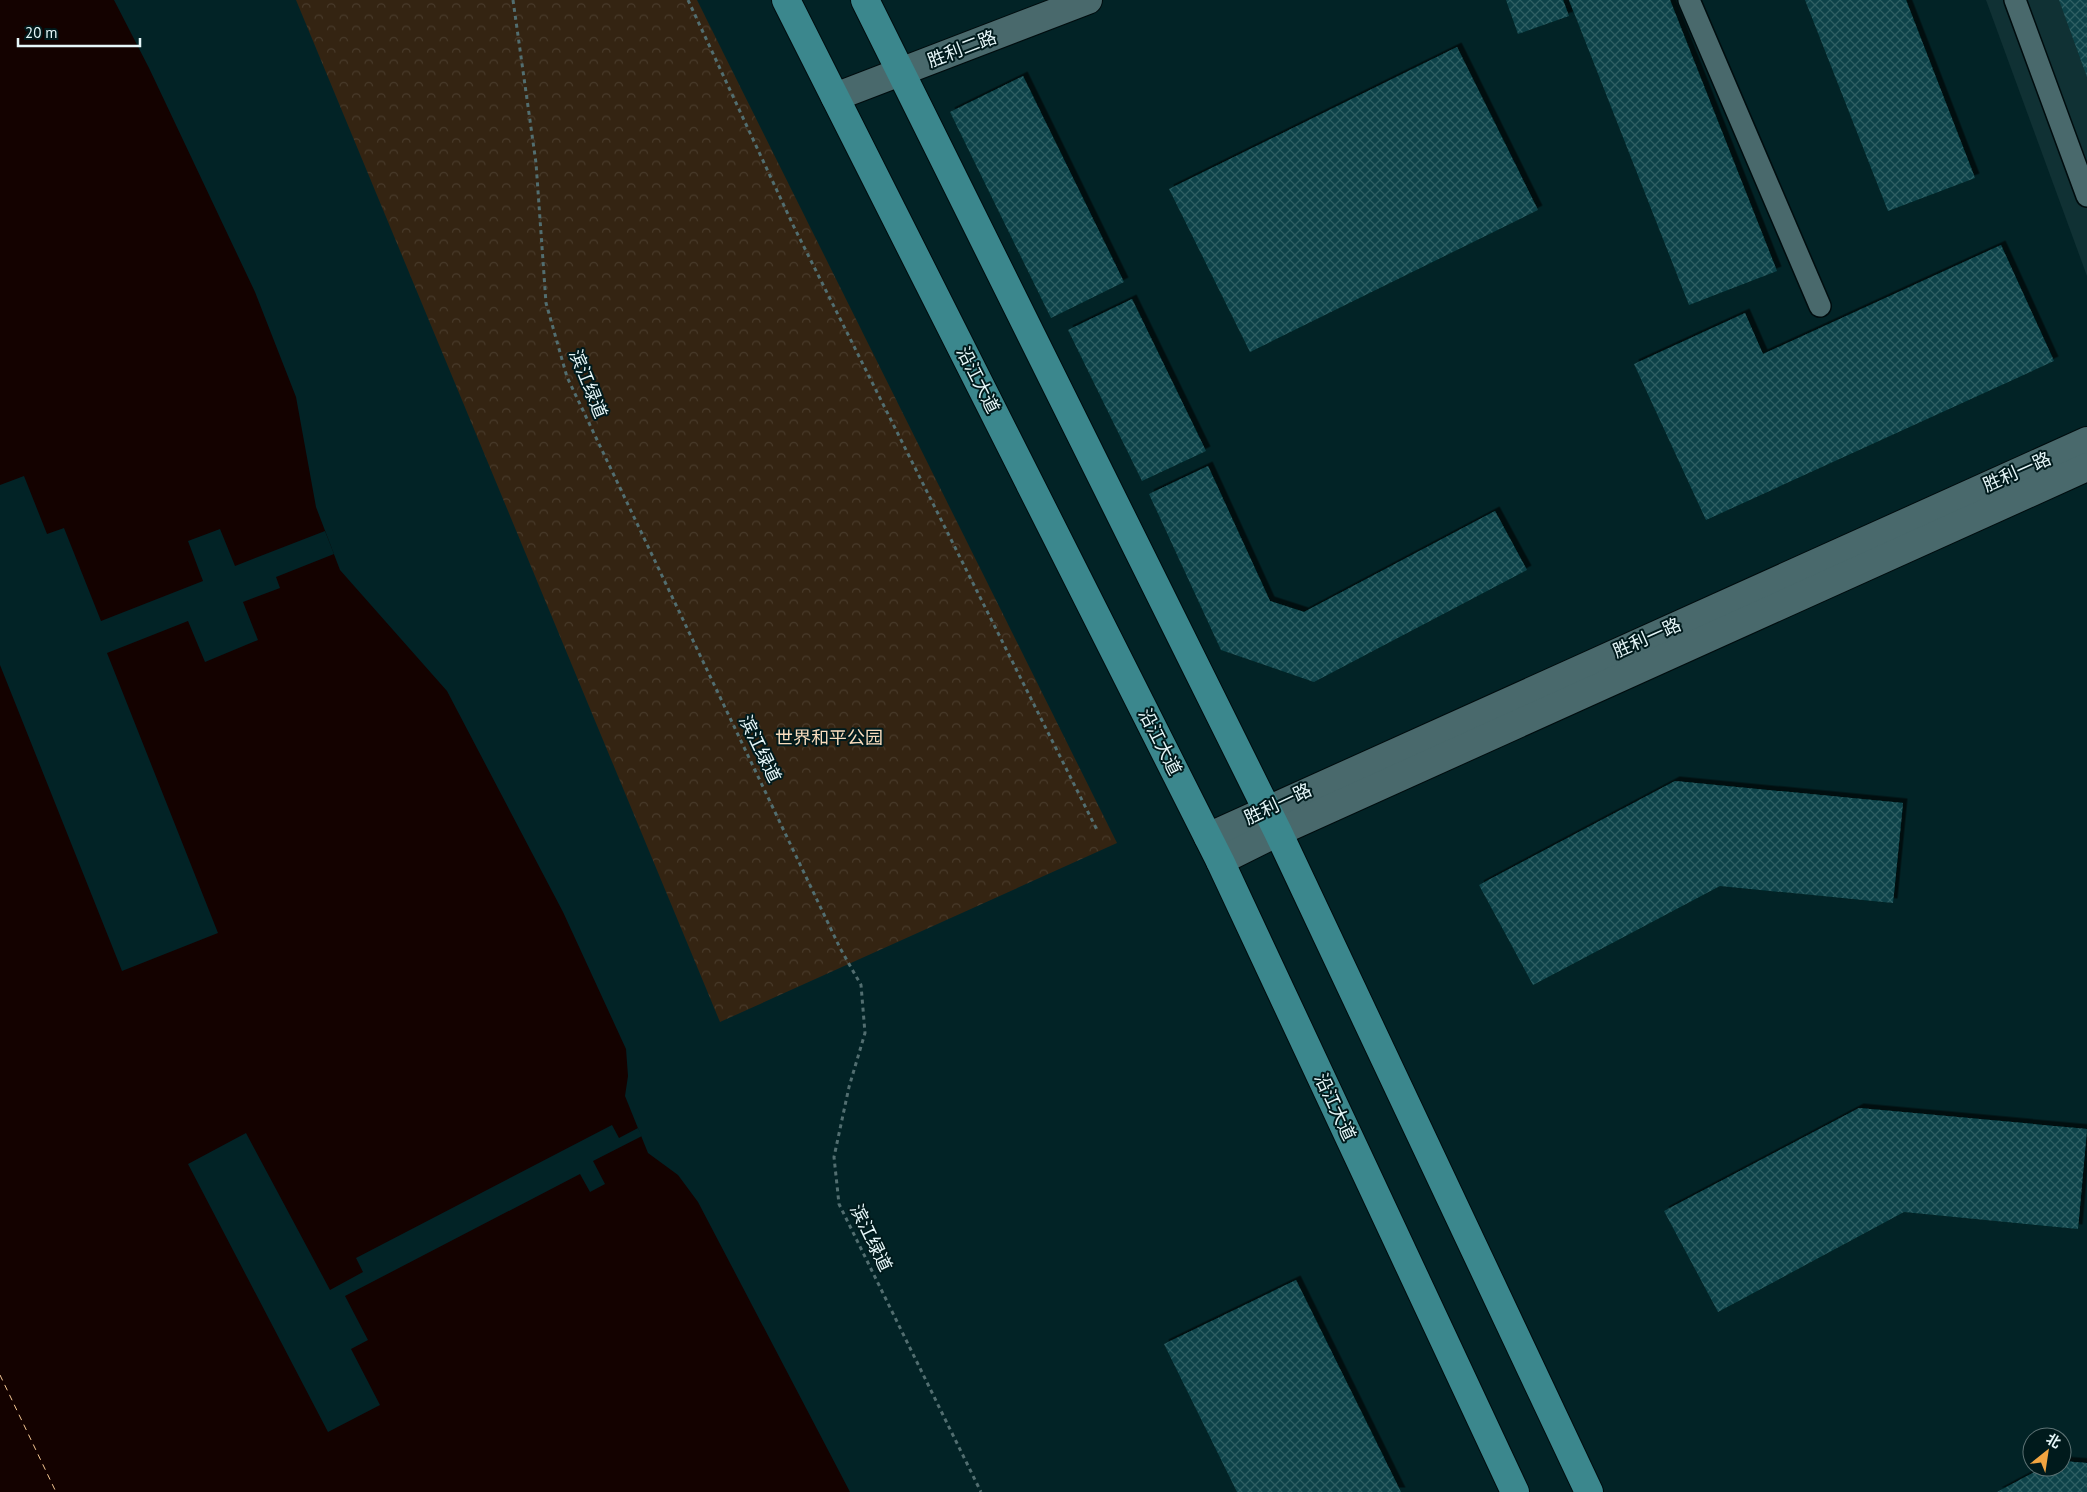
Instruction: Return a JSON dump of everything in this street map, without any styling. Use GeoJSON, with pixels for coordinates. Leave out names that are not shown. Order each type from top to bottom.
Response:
{"type":"FeatureCollection","features":[{"type":"Feature","properties":{"kind":"main road","name":"沿江大道"},"geometry":{"type":"LineString","coordinates":[[786,0],[1220,861],[1515,1492]]}},
{"type":"Feature","properties":{"kind":"main road"},"geometry":{"type":"LineString","coordinates":[[865,0],[1272,821],[1589,1492]]}},
{"type":"Feature","properties":{"kind":"street","name":"胜利二路"},"geometry":{"type":"LineString","coordinates":[[835,97],[1088,0]]}},
{"type":"Feature","properties":{"kind":"street","name":"胜利一路"},"geometry":{"type":"LineString","coordinates":[[1220,861],[1272,821],[2087,441]]}},
{"type":"Feature","properties":{"kind":"street","name":"胜利一路"},"geometry":{"type":"LineString","coordinates":[[1208,837],[1272,821],[2087,467]]}},
{"type":"Feature","properties":{"kind":"lane"},"geometry":{"type":"LineString","coordinates":[[1689,0],[1820,306]]}},
{"type":"Feature","properties":{"kind":"lane"},"geometry":{"type":"LineString","coordinates":[[2015,0],[2087,196]]}},
{"type":"Feature","properties":{"kind":"path","name":"滨江绿道"},"geometry":{"type":"LineString","coordinates":[[513,0],[536,163],[546,303],[567,377],[840,948],[861,985],[865,1033],[848,1087],[834,1156],[839,1204],[980,1492]]}},
{"type":"Feature","properties":{"kind":"path"},"geometry":{"type":"LineString","coordinates":[[688,0],[793,225],[1098,832]]}},
{"type":"Feature","properties":{"kind":"shaded area"},"geometry":{"type":"Polygon","coordinates":[[[0,0],[114,0],[149,68],[255,292],[296,397],[316,507],[340,570],[447,691],[563,912],[626,1049],[628,1076],[625,1096],[648,1153],[678,1175],[698,1202],[850,1492],[0,1492],[0,0]]]}},
{"type":"Feature","properties":{"kind":"shaded area"},"geometry":{"type":"Polygon","coordinates":[[[1986,0],[2087,0],[2087,276],[1986,0]]]}},
{"type":"Feature","properties":{"kind":"green space","name":"世界和平公园"},"geometry":{"type":"Polygon","coordinates":[[[296,0],[697,0],[1117,843],[720,1022],[296,0]]]}},
{"type":"Feature","properties":{"kind":"pier"},"geometry":{"type":"Polygon","coordinates":[[[24,476],[47,534],[64,528],[101,621],[203,581],[188,541],[220,529],[235,566],[325,531],[334,554],[276,577],[280,588],[243,602],[258,640],[205,662],[188,621],[107,653],[218,933],[122,971],[0,665],[0,485],[24,476]]]}},
{"type":"Feature","properties":{"kind":"pier"},"geometry":{"type":"Polygon","coordinates":[[[612,1125],[619,1138],[638,1128],[642,1136],[593,1161],[605,1184],[590,1192],[580,1174],[345,1296],[368,1340],[351,1349],[380,1405],[328,1432],[188,1164],[246,1133],[330,1290],[363,1272],[356,1258],[612,1125]]]}},
{"type":"Feature","properties":{"kind":"building"},"geometry":{"type":"Polygon","coordinates":[[[1506,0],[1563,0],[1569,16],[1518,34],[1506,0]]]}},
{"type":"Feature","properties":{"kind":"building"},"geometry":{"type":"Polygon","coordinates":[[[1569,0],[1670,0],[1777,271],[1689,305],[1569,0]]]}},
{"type":"Feature","properties":{"kind":"building"},"geometry":{"type":"Polygon","coordinates":[[[1805,0],[1906,0],[1975,178],[1888,211],[1805,0]]]}},
{"type":"Feature","properties":{"kind":"building"},"geometry":{"type":"Polygon","coordinates":[[[2059,0],[2087,0],[2087,77],[2059,0]]]}},
{"type":"Feature","properties":{"kind":"building"},"geometry":{"type":"Polygon","coordinates":[[[1457,47],[1538,210],[1250,352],[1169,189],[1457,47]]]}},
{"type":"Feature","properties":{"kind":"building"},"geometry":{"type":"Polygon","coordinates":[[[1023,76],[1124,282],[1051,318],[950,112],[1023,76]]]}},
{"type":"Feature","properties":{"kind":"building"},"geometry":{"type":"Polygon","coordinates":[[[2001,245],[2054,361],[1706,520],[1634,364],[1745,313],[1763,354],[2001,245]]]}},
{"type":"Feature","properties":{"kind":"building"},"geometry":{"type":"Polygon","coordinates":[[[1132,299],[1206,451],[1142,481],[1068,330],[1132,299]]]}},
{"type":"Feature","properties":{"kind":"building"},"geometry":{"type":"Polygon","coordinates":[[[1208,466],[1270,601],[1304,612],[1495,511],[1527,570],[1314,682],[1221,650],[1149,494],[1208,466]]]}},
{"type":"Feature","properties":{"kind":"building"},"geometry":{"type":"Polygon","coordinates":[[[1675,781],[1903,803],[1893,903],[1720,886],[1533,985],[1479,885],[1675,781]]]}},
{"type":"Feature","properties":{"kind":"building"},"geometry":{"type":"Polygon","coordinates":[[[1859,1108],[2087,1129],[2078,1229],[1904,1212],[1718,1312],[1664,1211],[1859,1108]]]}},
{"type":"Feature","properties":{"kind":"building"},"geometry":{"type":"Polygon","coordinates":[[[1296,1280],[1401,1492],[1237,1492],[1164,1344],[1296,1280]]]}},
{"type":"Feature","properties":{"kind":"building"},"geometry":{"type":"Polygon","coordinates":[[[2072,1462],[2087,1463],[2087,1492],[1997,1492],[2025,1477],[2072,1477],[2072,1462]]]}},
{"type":"Feature","properties":{"kind":"ferry route"},"geometry":{"type":"LineString","coordinates":[[0,1375],[56,1492]]}}]}
